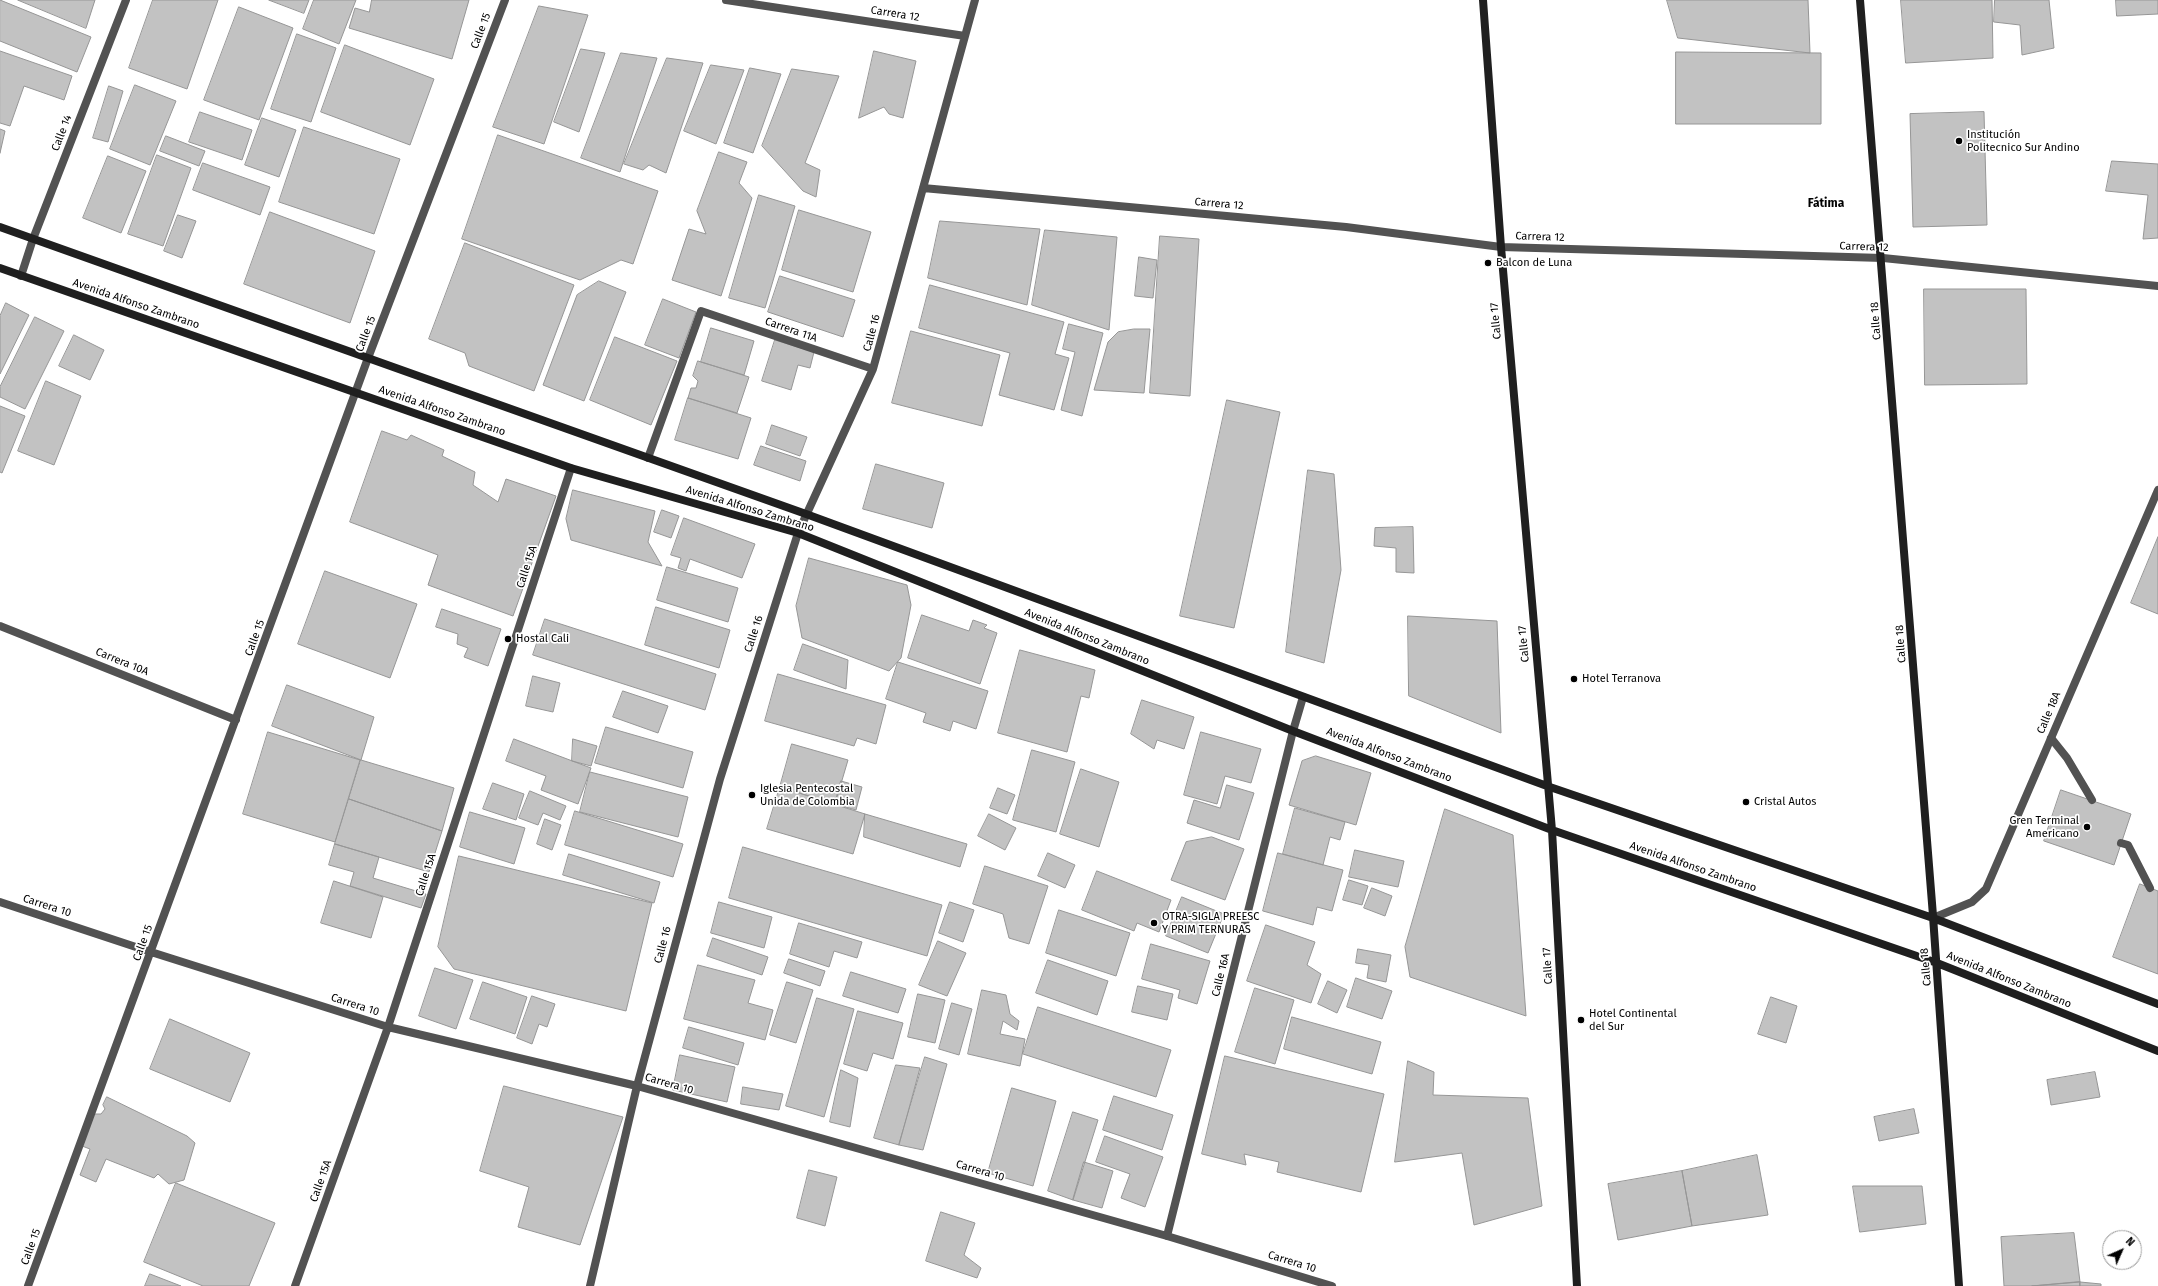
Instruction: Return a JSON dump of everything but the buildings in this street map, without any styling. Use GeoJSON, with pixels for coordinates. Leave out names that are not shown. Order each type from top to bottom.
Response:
{"type":"FeatureCollection","features":[{"type":"Feature","properties":{"kind":"street","name":"Calle 14"},"geometry":{"type":"LineString","coordinates":[[21,276],[33,239],[126,0]]}},
{"type":"Feature","properties":{"kind":"street","name":"Calle 15"},"geometry":{"type":"LineString","coordinates":[[28,1286],[357,393],[368,358],[505,0]]}},
{"type":"Feature","properties":{"kind":"street","name":"Carrera 12"},"geometry":{"type":"LineString","coordinates":[[726,0],[965,36]]}},
{"type":"Feature","properties":{"kind":"street","name":"Calle 16"},"geometry":{"type":"LineString","coordinates":[[590,1286],[637,1086],[720,778],[798,534],[873,369],[975,0]]}},
{"type":"Feature","properties":{"kind":"street","name":"Calle 17"},"geometry":{"type":"LineString","coordinates":[[1483,0],[1501,247],[1552,830],[1576,1286]]}},
{"type":"Feature","properties":{"kind":"street","name":"Calle 18"},"geometry":{"type":"LineString","coordinates":[[1860,0],[1883,258],[1937,963],[1959,1286]]}},
{"type":"Feature","properties":{"kind":"street","name":"Carrera 12"},"geometry":{"type":"LineString","coordinates":[[923,188],[1346,227],[1501,247],[1883,258],[2158,286]]}},
{"type":"Feature","properties":{"kind":"street","name":"Avenida Alfonso Zambrano"},"geometry":{"type":"LineString","coordinates":[[0,227],[806,514],[1547,786],[1933,918],[2158,1004]]}},
{"type":"Feature","properties":{"kind":"street","name":"Avenida Alfonso Zambrano"},"geometry":{"type":"LineString","coordinates":[[0,268],[571,468],[798,534],[1293,730],[1552,830],[1937,963],[2158,1051]]}},
{"type":"Feature","properties":{"kind":"street","name":"Carrera 11A"},"geometry":{"type":"LineString","coordinates":[[648,458],[701,311],[873,369]]}},
{"type":"Feature","properties":{"kind":"street","name":"Calle 15A"},"geometry":{"type":"LineString","coordinates":[[295,1286],[388,1027],[571,468]]}},
{"type":"Feature","properties":{"kind":"street","name":"Calle 18A"},"geometry":{"type":"LineString","coordinates":[[1933,918],[1972,902],[1986,889],[2158,490]]}},
{"type":"Feature","properties":{"kind":"street","name":"Carrera 10A"},"geometry":{"type":"LineString","coordinates":[[0,626],[236,720]]}},
{"type":"Feature","properties":{"kind":"street","name":"Calle 16A"},"geometry":{"type":"LineString","coordinates":[[1167,1236],[1293,730],[1303,697]]}},
{"type":"Feature","properties":{"kind":"street"},"geometry":{"type":"LineString","coordinates":[[2051,738],[2067,758],[2092,800]]}},
{"type":"Feature","properties":{"kind":"street"},"geometry":{"type":"LineString","coordinates":[[2121,843],[2128,845],[2150,888]]}},
{"type":"Feature","properties":{"kind":"street","name":"Carrera 10"},"geometry":{"type":"LineString","coordinates":[[0,902],[151,952],[388,1027],[637,1086],[1167,1236],[1332,1286]]}},
{"type":"Feature","properties":{"kind":"place","name":"Institución Politecnico Sur Andino"},"geometry":{"type":"Point","coordinates":[1959,141]}},
{"type":"Feature","properties":{"kind":"place","name":"Balcon de Luna"},"geometry":{"type":"Point","coordinates":[1488,263]}},
{"type":"Feature","properties":{"kind":"place","name":"Hostal Cali"},"geometry":{"type":"Point","coordinates":[508,639]}},
{"type":"Feature","properties":{"kind":"place","name":"Hotel Terranova"},"geometry":{"type":"Point","coordinates":[1574,679]}},
{"type":"Feature","properties":{"kind":"place","name":"Iglesia Pentecostal Unida de Colombia"},"geometry":{"type":"Point","coordinates":[752,795]}},
{"type":"Feature","properties":{"kind":"place","name":"Cristal Autos"},"geometry":{"type":"Point","coordinates":[1746,802]}},
{"type":"Feature","properties":{"kind":"place","name":"Gren Terminal Americano"},"geometry":{"type":"Point","coordinates":[2087,827]}},
{"type":"Feature","properties":{"kind":"place","name":"OTRA-SIGLA PREESC Y PRIM TERNURAS"},"geometry":{"type":"Point","coordinates":[1154,923]}},
{"type":"Feature","properties":{"kind":"place","name":"Hotel Continental del Sur"},"geometry":{"type":"Point","coordinates":[1581,1020]}},
{"type":"Feature","properties":{"kind":"district","name":"Fátima"},"geometry":{"type":"Point","coordinates":[1826,204]}}]}
